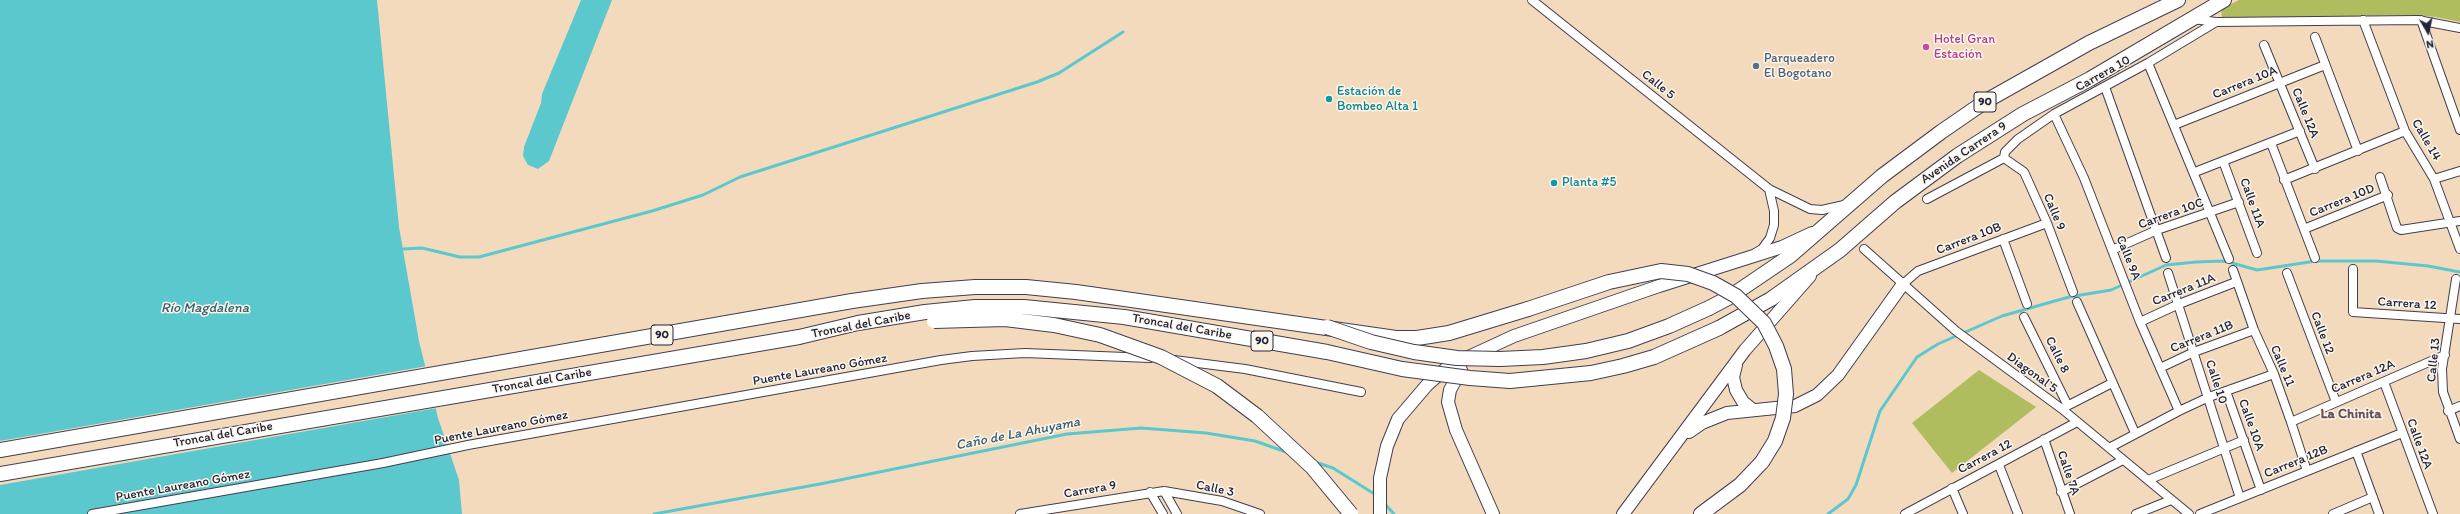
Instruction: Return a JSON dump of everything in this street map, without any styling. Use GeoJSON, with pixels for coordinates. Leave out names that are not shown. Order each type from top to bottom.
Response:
{"type":"FeatureCollection","features":[{"type":"Feature","properties":{"kind":"highway","name":"90"},"geometry":{"type":"LineString","coordinates":[[1824,228],[1850,203],[1940,132],[1986,101],[2088,43],[2178,0]]}},
{"type":"Feature","properties":{"kind":"highway","name":"Avenida Carrera 9"},"geometry":{"type":"LineString","coordinates":[[1719,328],[1772,299],[1840,250],[1895,202],[1957,156],[2023,114],[2090,79],[2224,0]]}},
{"type":"Feature","properties":{"kind":"highway","name":"Troncal del Caribe"},"geometry":{"type":"LineString","coordinates":[[0,450],[852,301],[922,291],[975,287],[1055,290],[1327,327],[1371,342],[1414,352],[1457,358],[1500,360],[1543,357],[1579,352],[1628,341],[1669,326],[1709,308],[1728,298],[1790,256],[1824,228]]}},
{"type":"Feature","properties":{"kind":"highway"},"geometry":{"type":"LineString","coordinates":[[1327,327],[1396,338],[1417,338],[1449,333],[1635,275],[1661,270],[1688,274],[1725,289],[1746,304],[1764,323],[1776,346],[1784,370],[1785,406],[1775,441],[1762,462],[1740,485],[1701,514]]}},
{"type":"Feature","properties":{"kind":"highway","name":"Troncal del Caribe"},"geometry":{"type":"LineString","coordinates":[[0,474],[798,337],[925,312],[975,307],[1024,307],[1124,318],[1327,352],[1402,369],[1470,378],[1510,381],[1591,373],[1623,366],[1654,357],[1719,328]]}},
{"type":"Feature","properties":{"kind":"highway"},"geometry":{"type":"LineString","coordinates":[[798,337],[865,331],[926,322],[979,319],[1054,325],[1122,341],[1180,366],[1237,400],[1295,449],[1351,514]]}},
{"type":"Feature","properties":{"kind":"main road"},"geometry":{"type":"LineString","coordinates":[[1380,514],[1380,478],[1387,446],[1398,419],[1427,385],[1449,366],[1514,336],[1659,286],[1742,261],[1782,247],[1824,228]]}},
{"type":"Feature","properties":{"kind":"main road"},"geometry":{"type":"LineString","coordinates":[[1623,511],[1680,438],[1745,350],[1807,279],[1840,250]]}},
{"type":"Feature","properties":{"kind":"main road"},"geometry":{"type":"LineString","coordinates":[[1680,438],[1702,423],[1727,413],[1753,410],[1774,410],[1795,406],[1817,395],[1838,375],[1903,284]]}},
{"type":"Feature","properties":{"kind":"main road"},"geometry":{"type":"LineString","coordinates":[[1470,357],[1453,384],[1448,402],[1456,430],[1493,514]]}},
{"type":"Feature","properties":{"kind":"main road"},"geometry":{"type":"LineString","coordinates":[[1736,364],[1733,377],[1736,390],[1743,402],[1753,410]]}},
{"type":"Feature","properties":{"kind":"street","name":"Calle 5"},"geometry":{"type":"LineString","coordinates":[[1532,0],[1769,189],[1810,209],[1822,210],[1838,208],[1850,203]]}},
{"type":"Feature","properties":{"kind":"street"},"geometry":{"type":"LineString","coordinates":[[2192,19],[2216,22],[2421,20],[2460,28]]}},
{"type":"Feature","properties":{"kind":"street","name":"Calle 14"},"geometry":{"type":"LineString","coordinates":[[2363,20],[2405,131],[2434,180],[2460,249]]}},
{"type":"Feature","properties":{"kind":"street"},"geometry":{"type":"LineString","coordinates":[[2421,20],[2460,130]]}},
{"type":"Feature","properties":{"kind":"street","name":"Carrera 10"},"geometry":{"type":"LineString","coordinates":[[2004,155],[2018,139],[2054,114],[2148,63],[2216,22]]}},
{"type":"Feature","properties":{"kind":"street"},"geometry":{"type":"LineString","coordinates":[[2315,37],[2358,151]]}},
{"type":"Feature","properties":{"kind":"street","name":"Calle 12A"},"geometry":{"type":"LineString","coordinates":[[2264,45],[2315,169]]}},
{"type":"Feature","properties":{"kind":"street"},"geometry":{"type":"LineString","coordinates":[[2148,63],[2195,172],[2229,259]]}},
{"type":"Feature","properties":{"kind":"street","name":"Carrera 10A"},"geometry":{"type":"LineString","coordinates":[[2174,125],[2325,65]]}},
{"type":"Feature","properties":{"kind":"street"},"geometry":{"type":"LineString","coordinates":[[2105,87],[2166,258]]}},
{"type":"Feature","properties":{"kind":"street","name":"Calle 9A"},"geometry":{"type":"LineString","coordinates":[[2054,114],[2084,178],[2140,322],[2179,411]]}},
{"type":"Feature","properties":{"kind":"street"},"geometry":{"type":"LineString","coordinates":[[2195,172],[2300,131]]}},
{"type":"Feature","properties":{"kind":"street"},"geometry":{"type":"LineString","coordinates":[[2284,180],[2315,169],[2405,131]]}},
{"type":"Feature","properties":{"kind":"street"},"geometry":{"type":"LineString","coordinates":[[2271,143],[2315,258]]}},
{"type":"Feature","properties":{"kind":"street"},"geometry":{"type":"LineString","coordinates":[[1927,199],[2004,155]]}},
{"type":"Feature","properties":{"kind":"street","name":"Calle 9"},"geometry":{"type":"LineString","coordinates":[[2004,155],[2024,172],[2047,223],[2073,292]]}},
{"type":"Feature","properties":{"kind":"street","name":"Calle 11A"},"geometry":{"type":"LineString","coordinates":[[2223,161],[2257,253]]}},
{"type":"Feature","properties":{"kind":"street"},"geometry":{"type":"LineString","coordinates":[[2434,180],[2460,171]]}},
{"type":"Feature","properties":{"kind":"street"},"geometry":{"type":"LineString","coordinates":[[2380,177],[2388,195],[2397,228],[2406,231],[2451,224],[2460,221]]}},
{"type":"Feature","properties":{"kind":"street"},"geometry":{"type":"LineString","coordinates":[[1742,261],[1762,249],[1770,238],[1774,225],[1774,211],[1769,189]]}},
{"type":"Feature","properties":{"kind":"street","name":"Carrera 10D"},"geometry":{"type":"LineString","coordinates":[[2304,229],[2388,195]]}},
{"type":"Feature","properties":{"kind":"street","name":"Carrera 10C"},"geometry":{"type":"LineString","coordinates":[[2112,250],[2157,230],[2239,202]]}},
{"type":"Feature","properties":{"kind":"street","name":"Carrera 10B"},"geometry":{"type":"LineString","coordinates":[[1903,284],[1918,271],[2047,223]]}},
{"type":"Feature","properties":{"kind":"street"},"geometry":{"type":"LineString","coordinates":[[2003,239],[2027,304]]}},
{"type":"Feature","properties":{"kind":"street","name":"Diagonal 5"},"geometry":{"type":"LineString","coordinates":[[1864,249],[1964,338],[2065,407],[2077,422],[2170,500],[2189,514]]}},
{"type":"Feature","properties":{"kind":"street","name":"Carrera 12"},"geometry":{"type":"LineString","coordinates":[[2353,269],[2353,312],[2460,319]]}},
{"type":"Feature","properties":{"kind":"street","name":"Calle 11"},"geometry":{"type":"LineString","coordinates":[[2233,270],[2254,330],[2274,374],[2307,471]]}},
{"type":"Feature","properties":{"kind":"street","name":"Calle 10"},"geometry":{"type":"LineString","coordinates":[[2168,273],[2209,397],[2240,498]]}},
{"type":"Feature","properties":{"kind":"street","name":"Calle 12"},"geometry":{"type":"LineString","coordinates":[[2287,273],[2336,402]]}},
{"type":"Feature","properties":{"kind":"street","name":"Calle 13"},"geometry":{"type":"LineString","coordinates":[[2456,279],[2451,319],[2442,369],[2443,392],[2448,411],[2460,439]]}},
{"type":"Feature","properties":{"kind":"street","name":"Carrera 11A"},"geometry":{"type":"LineString","coordinates":[[2140,322],[2179,304],[2236,282]]}},
{"type":"Feature","properties":{"kind":"street"},"geometry":{"type":"LineString","coordinates":[[2077,302],[2135,433]]}},
{"type":"Feature","properties":{"kind":"street","name":"Calle 8"},"geometry":{"type":"LineString","coordinates":[[2024,317],[2065,407]]}},
{"type":"Feature","properties":{"kind":"street","name":"Carrera 11B"},"geometry":{"type":"LineString","coordinates":[[2160,368],[2194,352],[2254,330]]}},
{"type":"Feature","properties":{"kind":"street","name":"Puente Laureano Gómez"},"geometry":{"type":"LineString","coordinates":[[92,514],[383,463],[468,445],[972,356],[1025,353],[1182,361],[1245,369],[1357,391]]}},
{"type":"Feature","properties":{"kind":"street","name":"Carrera 12A"},"geometry":{"type":"LineString","coordinates":[[2291,422],[2445,355]]}},
{"type":"Feature","properties":{"kind":"street"},"geometry":{"type":"LineString","coordinates":[[2109,448],[2135,433],[2209,397],[2274,374]]}},
{"type":"Feature","properties":{"kind":"street","name":"Calle 12A"},"geometry":{"type":"LineString","coordinates":[[2384,382],[2433,514]]}},
{"type":"Feature","properties":{"kind":"street"},"geometry":{"type":"LineString","coordinates":[[2065,407],[2112,383]]}},
{"type":"Feature","properties":{"kind":"street","name":"Calle 10A"},"geometry":{"type":"LineString","coordinates":[[2226,391],[2261,490]]}},
{"type":"Feature","properties":{"kind":"street"},"geometry":{"type":"LineString","coordinates":[[2448,411],[2460,406]]}},
{"type":"Feature","properties":{"kind":"street","name":"Carrera 12"},"geometry":{"type":"LineString","coordinates":[[1907,513],[2077,422]]}},
{"type":"Feature","properties":{"kind":"street","name":"Carrera 12B"},"geometry":{"type":"LineString","coordinates":[[2200,514],[2402,432]]}},
{"type":"Feature","properties":{"kind":"street","name":"Calle 7A"},"geometry":{"type":"LineString","coordinates":[[2044,439],[2061,492],[2070,514]]}},
{"type":"Feature","properties":{"kind":"street"},"geometry":{"type":"LineString","coordinates":[[2148,480],[2224,447],[2244,440]]}},
{"type":"Feature","properties":{"kind":"street"},"geometry":{"type":"LineString","coordinates":[[2356,451],[2379,514]]}},
{"type":"Feature","properties":{"kind":"street"},"geometry":{"type":"LineString","coordinates":[[2061,492],[2124,460]]}},
{"type":"Feature","properties":{"kind":"street"},"geometry":{"type":"LineString","coordinates":[[1999,465],[2018,514]]}},
{"type":"Feature","properties":{"kind":"street"},"geometry":{"type":"LineString","coordinates":[[1952,488],[1963,514]]}},
{"type":"Feature","properties":{"kind":"street"},"geometry":{"type":"LineString","coordinates":[[1164,491],[1177,514]]}},
{"type":"Feature","properties":{"kind":"street","name":"Carrera 9"},"geometry":{"type":"LineString","coordinates":[[1020,514],[1150,492],[1164,491]]}},
{"type":"Feature","properties":{"kind":"street","name":"Calle 3"},"geometry":{"type":"LineString","coordinates":[[1164,491],[1222,501],[1260,514]]}},
{"type":"Feature","properties":{"kind":"street"},"geometry":{"type":"LineString","coordinates":[[1150,492],[1163,514]]}},
{"type":"Feature","properties":{"kind":"street"},"geometry":{"type":"LineString","coordinates":[[2333,514],[2373,497]]}},
{"type":"Feature","properties":{"kind":"street"},"geometry":{"type":"LineString","coordinates":[[2136,514],[2170,500]]}},
{"type":"Feature","properties":{"kind":"green space"},"geometry":{"type":"Polygon","coordinates":[[[2239,0],[2460,0],[2460,22],[2416,15],[2222,18],[2221,9],[2239,0]]]}},
{"type":"Feature","properties":{"kind":"green space"},"geometry":{"type":"Polygon","coordinates":[[[1979,370],[2036,407],[1952,473],[1912,423],[1979,370]]]}},
{"type":"Feature","properties":{"kind":"water","name":"Río Magdalena"},"geometry":{"type":"Polygon","coordinates":[[[0,0],[377,0],[399,227],[419,341],[438,418],[459,480],[462,514],[0,514],[0,0]]]}},
{"type":"Feature","properties":{"kind":"water"},"geometry":{"type":"Polygon","coordinates":[[[581,0],[612,0],[549,161],[538,169],[528,165],[523,156],[524,147],[541,103],[542,94],[581,0]]]}},
{"type":"Feature","properties":{"kind":"pier"},"geometry":{"type":"Polygon","coordinates":[[[427,366],[437,408],[0,485],[0,441],[427,366]]]}},
{"type":"Feature","properties":{"kind":"waterway"},"geometry":{"type":"LineString","coordinates":[[403,249],[422,248],[460,257],[479,257],[652,211],[703,195],[740,177],[1037,82],[1059,73],[1123,32]]}},
{"type":"Feature","properties":{"kind":"waterway"},"geometry":{"type":"LineString","coordinates":[[1828,514],[1848,499],[1856,485],[1880,411],[1917,357],[1938,344],[2002,316],[2069,297],[2111,290],[2166,265],[2196,262],[2225,261],[2257,270],[2316,261],[2376,261],[2428,266],[2460,272]]}},
{"type":"Feature","properties":{"kind":"waterway","name":"Caño de La Ahuyama"},"geometry":{"type":"LineString","coordinates":[[654,514],[820,484],[1067,434],[1141,428],[1206,433],[1255,441],[1289,453]]}},
{"type":"Feature","properties":{"kind":"waterway","name":"Caño de La Ahuyama"},"geometry":{"type":"LineString","coordinates":[[1315,462],[1333,468],[1376,495]]}},
{"type":"Feature","properties":{"kind":"waterway","name":"Caño de La Ahuyama"},"geometry":{"type":"LineString","coordinates":[[1384,503],[1394,514]]}},
{"type":"Feature","properties":{"kind":"place","name":"Hotel Gran Estación"},"geometry":{"type":"Point","coordinates":[1926,47]}},
{"type":"Feature","properties":{"kind":"place","name":"Parqueadero El Bogotano"},"geometry":{"type":"Point","coordinates":[1756,66]}},
{"type":"Feature","properties":{"kind":"place","name":"Estación de Bombeo Alta 1"},"geometry":{"type":"Point","coordinates":[1329,99]}},
{"type":"Feature","properties":{"kind":"place","name":"Planta #5"},"geometry":{"type":"Point","coordinates":[1554,183]}},
{"type":"Feature","properties":{"kind":"district","name":"La Chinita"},"geometry":{"type":"Point","coordinates":[2351,414]}}]}
